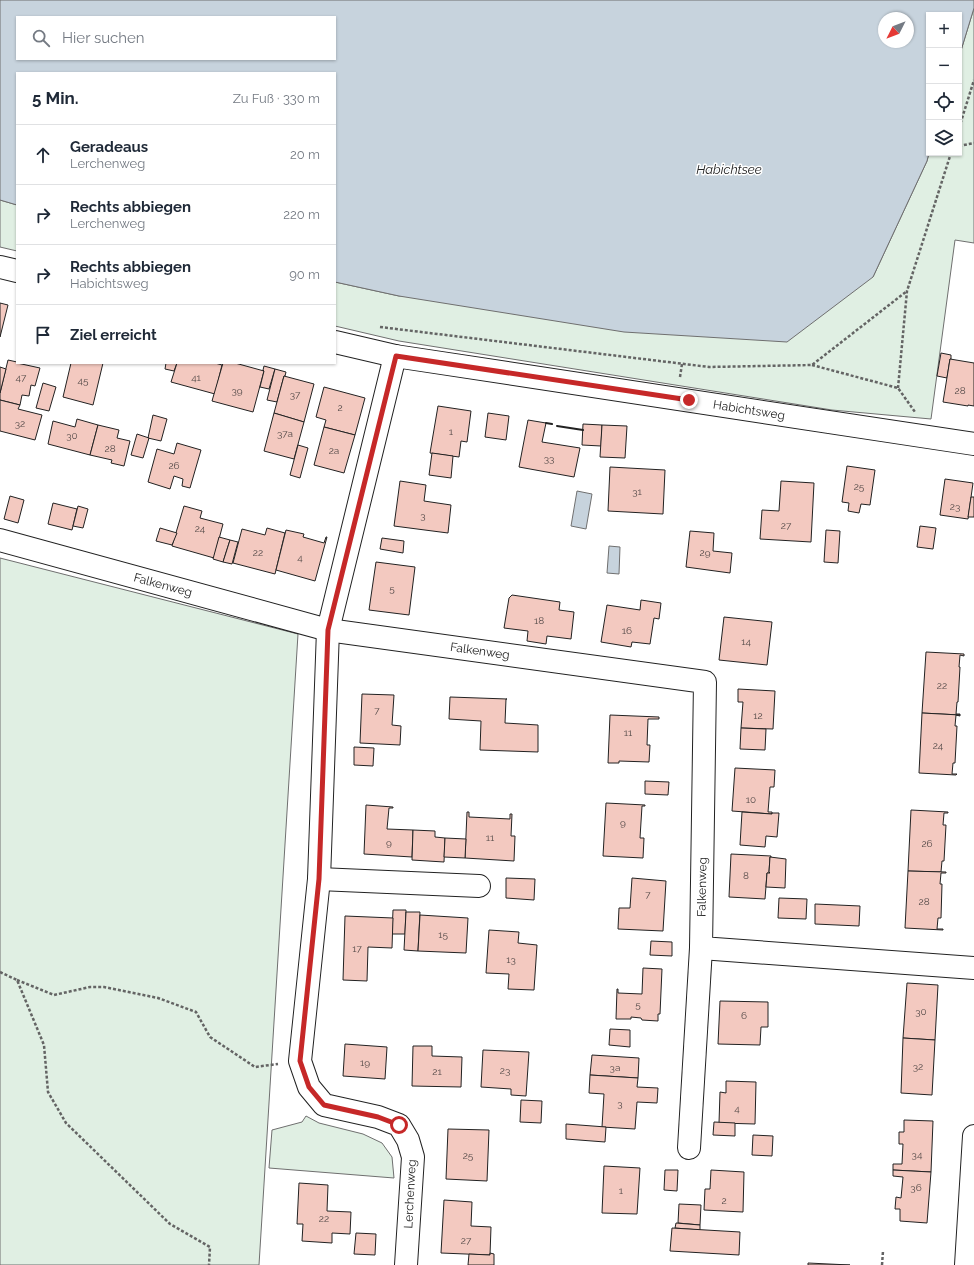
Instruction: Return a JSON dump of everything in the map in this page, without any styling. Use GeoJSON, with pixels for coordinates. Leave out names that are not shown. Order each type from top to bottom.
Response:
{"type":"FeatureCollection","features":[{"type":"Feature","properties":{"kind":"street"},"geometry":{"type":"LineString","coordinates":[[0,267],[16,271]]}},
{"type":"Feature","properties":{"kind":"street","name":"Habichtsweg"},"geometry":{"type":"LineString","coordinates":[[336,342],[396,356],[974,444]]}},
{"type":"Feature","properties":{"kind":"street","name":"Lerchenweg"},"geometry":{"type":"LineString","coordinates":[[396,356],[328,630],[319,879],[300,1061],[309,1087],[324,1105],[378,1117],[399,1125],[408,1140],[413,1157],[406,1265]]}},
{"type":"Feature","properties":{"kind":"street","name":"Falkenweg"},"geometry":{"type":"LineString","coordinates":[[0,540],[328,630],[705,682],[701,948],[689,1148]]}},
{"type":"Feature","properties":{"kind":"street"},"geometry":{"type":"LineString","coordinates":[[319,879],[479,886]]}},
{"type":"Feature","properties":{"kind":"street"},"geometry":{"type":"LineString","coordinates":[[701,948],[974,968]]}},
{"type":"Feature","properties":{"kind":"street"},"geometry":{"type":"LineString","coordinates":[[966,1265],[974,1136]]}},
{"type":"Feature","properties":{"kind":"path"},"geometry":{"type":"LineString","coordinates":[[962,120],[974,80]]}},
{"type":"Feature","properties":{"kind":"path"},"geometry":{"type":"LineString","coordinates":[[962,145],[974,143]]}},
{"type":"Feature","properties":{"kind":"path"},"geometry":{"type":"LineString","coordinates":[[378,327],[709,367],[812,365],[898,388],[907,291],[950,156]]}},
{"type":"Feature","properties":{"kind":"path"},"geometry":{"type":"LineString","coordinates":[[812,365],[907,291]]}},
{"type":"Feature","properties":{"kind":"path"},"geometry":{"type":"LineString","coordinates":[[0,972],[54,995],[90,987],[104,987],[158,998],[196,1012],[210,1037],[255,1067],[300,1061]]}},
{"type":"Feature","properties":{"kind":"path"},"geometry":{"type":"LineString","coordinates":[[16,980],[44,1045],[48,1092],[66,1123],[170,1224],[210,1247],[209,1265]]}},
{"type":"Feature","properties":{"kind":"path"},"geometry":{"type":"LineString","coordinates":[[882,1265],[883,1251]]}},
{"type":"Feature","properties":{"kind":"green space"},"geometry":{"type":"Polygon","coordinates":[[[974,8],[974,243],[955,240],[931,419],[832,410],[399,341],[336,326],[336,282],[399,296],[873,277],[928,156],[962,156],[962,47],[974,8]]]}},
{"type":"Feature","properties":{"kind":"green space"},"geometry":{"type":"Polygon","coordinates":[[[0,200],[16,205],[16,251],[0,247],[0,200]]]}},
{"type":"Feature","properties":{"kind":"green space"},"geometry":{"type":"Polygon","coordinates":[[[0,558],[298,634],[259,1265],[0,1265],[0,558]]]}},
{"type":"Feature","properties":{"kind":"green space"},"geometry":{"type":"Polygon","coordinates":[[[306,1116],[319,1123],[363,1134],[382,1143],[392,1157],[394,1178],[269,1168],[272,1130],[302,1122],[306,1116]]]}},
{"type":"Feature","properties":{"kind":"water","name":"Habichtsee"},"geometry":{"type":"Polygon","coordinates":[[[0,0],[974,0],[974,8],[962,47],[962,12],[926,12],[926,156],[928,156],[873,277],[787,342],[624,332],[399,296],[336,282],[336,72],[16,72],[16,205],[0,200],[0,0]]]}},
{"type":"Feature","properties":{"kind":"water"},"geometry":{"type":"Polygon","coordinates":[[[577,491],[592,494],[586,529],[571,526],[577,491]]]}},
{"type":"Feature","properties":{"kind":"water"},"geometry":{"type":"Polygon","coordinates":[[[609,546],[620,547],[619,574],[607,573],[609,546]]]}},
{"type":"Feature","properties":{"kind":"building"},"geometry":{"type":"Polygon","coordinates":[[[0,303],[8,305],[0,337],[0,303]]]}},
{"type":"Feature","properties":{"kind":"building"},"geometry":{"type":"Polygon","coordinates":[[[941,353],[951,355],[947,378],[937,376],[941,353]]]}},
{"type":"Feature","properties":{"kind":"building"},"geometry":{"type":"Polygon","coordinates":[[[950,359],[974,363],[974,406],[943,402],[950,359]]]}},
{"type":"Feature","properties":{"kind":"building"},"geometry":{"type":"Polygon","coordinates":[[[8,360],[16,362],[16,364],[40,368],[35,386],[31,385],[29,396],[22,395],[20,405],[0,400],[0,393],[8,360]]]}},
{"type":"Feature","properties":{"kind":"building"},"geometry":{"type":"Polygon","coordinates":[[[71,364],[103,364],[93,405],[63,397],[71,364]]]}},
{"type":"Feature","properties":{"kind":"building"},"geometry":{"type":"Polygon","coordinates":[[[166,364],[177,364],[174,371],[165,369],[166,364]]]}},
{"type":"Feature","properties":{"kind":"building"},"geometry":{"type":"Polygon","coordinates":[[[177,364],[222,365],[215,394],[171,382],[177,364]]]}},
{"type":"Feature","properties":{"kind":"building"},"geometry":{"type":"Polygon","coordinates":[[[223,364],[239,364],[264,371],[253,412],[212,401],[223,364]]]}},
{"type":"Feature","properties":{"kind":"building"},"geometry":{"type":"Polygon","coordinates":[[[264,366],[275,369],[269,389],[260,387],[264,366]]]}},
{"type":"Feature","properties":{"kind":"building"},"geometry":{"type":"Polygon","coordinates":[[[0,367],[6,369],[0,393],[0,367]]]}},
{"type":"Feature","properties":{"kind":"building"},"geometry":{"type":"Polygon","coordinates":[[[275,369],[286,372],[277,402],[267,400],[275,369]]]}},
{"type":"Feature","properties":{"kind":"building"},"geometry":{"type":"Polygon","coordinates":[[[284,376],[314,384],[304,422],[274,413],[284,376]]]}},
{"type":"Feature","properties":{"kind":"building"},"geometry":{"type":"Polygon","coordinates":[[[43,383],[56,387],[49,411],[36,408],[43,383]]]}},
{"type":"Feature","properties":{"kind":"building"},"geometry":{"type":"Polygon","coordinates":[[[324,387],[365,398],[355,435],[324,427],[326,420],[316,417],[324,387]]]}},
{"type":"Feature","properties":{"kind":"building"},"geometry":{"type":"Polygon","coordinates":[[[0,400],[20,405],[18,409],[42,415],[35,440],[0,431],[0,400]]]}},
{"type":"Feature","properties":{"kind":"building"},"geometry":{"type":"Polygon","coordinates":[[[438,406],[471,411],[467,442],[461,441],[459,457],[430,453],[438,406]]]}},
{"type":"Feature","properties":{"kind":"building"},"geometry":{"type":"Polygon","coordinates":[[[274,413],[304,422],[294,459],[264,451],[274,413]]]}},
{"type":"Feature","properties":{"kind":"building"},"geometry":{"type":"Polygon","coordinates":[[[488,413],[509,416],[506,440],[485,437],[488,413]]]}},
{"type":"Feature","properties":{"kind":"building"},"geometry":{"type":"Polygon","coordinates":[[[153,415],[167,419],[161,441],[148,438],[153,415]]]}},
{"type":"Feature","properties":{"kind":"building"},"geometry":{"type":"Polygon","coordinates":[[[77,419],[98,425],[90,455],[48,444],[53,421],[75,427],[77,419]]]}},
{"type":"Feature","properties":{"kind":"building"},"geometry":{"type":"Polygon","coordinates":[[[528,420],[546,423],[542,442],[580,448],[574,477],[519,467],[528,420]]]}},
{"type":"Feature","properties":{"kind":"building"},"geometry":{"type":"Polygon","coordinates":[[[583,424],[602,425],[601,446],[582,445],[583,424]]]}},
{"type":"Feature","properties":{"kind":"building"},"geometry":{"type":"Polygon","coordinates":[[[98,425],[119,430],[117,438],[130,441],[124,466],[111,463],[112,460],[90,455],[98,425]]]}},
{"type":"Feature","properties":{"kind":"building"},"geometry":{"type":"Polygon","coordinates":[[[602,425],[627,426],[625,458],[600,457],[602,425]]]}},
{"type":"Feature","properties":{"kind":"building"},"geometry":{"type":"Polygon","coordinates":[[[324,427],[355,435],[344,473],[314,465],[324,427]]]}},
{"type":"Feature","properties":{"kind":"building"},"geometry":{"type":"Polygon","coordinates":[[[137,434],[149,438],[143,458],[131,455],[137,434]]]}},
{"type":"Feature","properties":{"kind":"building"},"geometry":{"type":"Polygon","coordinates":[[[177,443],[201,450],[190,488],[182,486],[183,479],[174,476],[170,489],[148,482],[157,449],[174,454],[177,443]]]}},
{"type":"Feature","properties":{"kind":"building"},"geometry":{"type":"Polygon","coordinates":[[[298,445],[308,448],[300,478],[290,475],[298,445]]]}},
{"type":"Feature","properties":{"kind":"building"},"geometry":{"type":"Polygon","coordinates":[[[432,453],[453,456],[451,478],[429,475],[432,453]]]}},
{"type":"Feature","properties":{"kind":"building"},"geometry":{"type":"Polygon","coordinates":[[[847,466],[875,470],[870,505],[861,504],[859,513],[848,511],[849,503],[842,502],[847,466]]]}},
{"type":"Feature","properties":{"kind":"building"},"geometry":{"type":"Polygon","coordinates":[[[610,467],[665,470],[663,514],[608,511],[610,467]]]}},
{"type":"Feature","properties":{"kind":"building"},"geometry":{"type":"Polygon","coordinates":[[[945,479],[973,483],[968,519],[940,515],[945,479]]]}},
{"type":"Feature","properties":{"kind":"building"},"geometry":{"type":"Polygon","coordinates":[[[400,481],[426,485],[424,501],[451,505],[448,533],[394,526],[400,481]]]}},
{"type":"Feature","properties":{"kind":"building"},"geometry":{"type":"Polygon","coordinates":[[[781,481],[814,483],[811,542],[760,539],[762,510],[779,511],[781,481]]]}},
{"type":"Feature","properties":{"kind":"building"},"geometry":{"type":"Polygon","coordinates":[[[10,496],[24,500],[18,523],[4,519],[10,496]]]}},
{"type":"Feature","properties":{"kind":"building"},"geometry":{"type":"Polygon","coordinates":[[[971,497],[974,497],[974,517],[968,517],[971,497]]]}},
{"type":"Feature","properties":{"kind":"building"},"geometry":{"type":"Polygon","coordinates":[[[53,503],[77,509],[72,530],[48,524],[53,503]]]}},
{"type":"Feature","properties":{"kind":"building"},"geometry":{"type":"Polygon","coordinates":[[[78,506],[88,509],[83,528],[73,526],[78,506]]]}},
{"type":"Feature","properties":{"kind":"building"},"geometry":{"type":"Polygon","coordinates":[[[184,506],[202,511],[200,518],[223,524],[214,558],[172,546],[184,506]]]}},
{"type":"Feature","properties":{"kind":"building"},"geometry":{"type":"Polygon","coordinates":[[[920,526],[936,528],[933,549],[917,547],[920,526]]]}},
{"type":"Feature","properties":{"kind":"building"},"geometry":{"type":"Polygon","coordinates":[[[160,528],[177,533],[172,545],[156,541],[160,528]]]}},
{"type":"Feature","properties":{"kind":"building"},"geometry":{"type":"Polygon","coordinates":[[[267,528],[285,533],[275,574],[233,563],[242,529],[265,535],[267,528]]]}},
{"type":"Feature","properties":{"kind":"building"},"geometry":{"type":"Polygon","coordinates":[[[286,530],[304,534],[303,537],[324,543],[327,537],[315,581],[276,570],[286,530]]]}},
{"type":"Feature","properties":{"kind":"building"},"geometry":{"type":"Polygon","coordinates":[[[826,530],[840,531],[838,563],[824,562],[826,530]]]}},
{"type":"Feature","properties":{"kind":"building"},"geometry":{"type":"Polygon","coordinates":[[[690,531],[714,533],[713,551],[732,553],[730,573],[686,567],[690,531]]]}},
{"type":"Feature","properties":{"kind":"building"},"geometry":{"type":"Polygon","coordinates":[[[219,537],[230,540],[223,562],[213,559],[219,537]]]}},
{"type":"Feature","properties":{"kind":"building"},"geometry":{"type":"Polygon","coordinates":[[[382,538],[404,541],[403,553],[380,549],[382,538]]]}},
{"type":"Feature","properties":{"kind":"building"},"geometry":{"type":"Polygon","coordinates":[[[230,540],[238,542],[232,564],[223,562],[230,540]]]}},
{"type":"Feature","properties":{"kind":"building"},"geometry":{"type":"Polygon","coordinates":[[[376,562],[415,567],[409,615],[369,610],[376,562]]]}},
{"type":"Feature","properties":{"kind":"building"},"geometry":{"type":"Polygon","coordinates":[[[512,595],[560,602],[559,610],[574,612],[571,639],[547,636],[546,644],[527,641],[528,631],[504,628],[509,598],[512,595]]]}},
{"type":"Feature","properties":{"kind":"building"},"geometry":{"type":"Polygon","coordinates":[[[641,600],[661,603],[659,619],[654,618],[650,644],[632,642],[631,647],[601,642],[607,605],[640,610],[641,600]]]}},
{"type":"Feature","properties":{"kind":"building"},"geometry":{"type":"Polygon","coordinates":[[[724,617],[772,622],[767,665],[719,660],[724,617]]]}},
{"type":"Feature","properties":{"kind":"building"},"geometry":{"type":"Polygon","coordinates":[[[926,652],[964,654],[964,656],[960,655],[959,667],[958,702],[956,714],[960,715],[922,713],[926,652]]]}},
{"type":"Feature","properties":{"kind":"building"},"geometry":{"type":"Polygon","coordinates":[[[738,689],[775,691],[773,729],[741,728],[743,702],[738,702],[738,689]]]}},
{"type":"Feature","properties":{"kind":"building"},"geometry":{"type":"Polygon","coordinates":[[[362,694],[394,695],[392,725],[401,726],[400,745],[360,743],[362,694]]]}},
{"type":"Feature","properties":{"kind":"building"},"geometry":{"type":"Polygon","coordinates":[[[450,697],[507,699],[505,723],[538,725],[538,752],[480,750],[481,721],[449,719],[450,697]]]}},
{"type":"Feature","properties":{"kind":"building"},"geometry":{"type":"Polygon","coordinates":[[[922,713],[960,715],[956,715],[955,726],[957,726],[955,763],[953,763],[952,774],[957,774],[956,775],[919,773],[922,713]]]}},
{"type":"Feature","properties":{"kind":"building"},"geometry":{"type":"Polygon","coordinates":[[[610,715],[659,717],[659,719],[648,719],[647,745],[650,745],[649,762],[619,761],[619,763],[608,763],[610,715]]]}},
{"type":"Feature","properties":{"kind":"building"},"geometry":{"type":"Polygon","coordinates":[[[741,728],[766,729],[765,750],[740,749],[741,728]]]}},
{"type":"Feature","properties":{"kind":"building"},"geometry":{"type":"Polygon","coordinates":[[[354,747],[374,748],[373,766],[354,765],[354,747]]]}},
{"type":"Feature","properties":{"kind":"building"},"geometry":{"type":"Polygon","coordinates":[[[735,768],[775,770],[774,787],[770,787],[768,812],[772,812],[772,814],[732,811],[735,768]]]}},
{"type":"Feature","properties":{"kind":"building"},"geometry":{"type":"Polygon","coordinates":[[[645,781],[669,782],[668,795],[645,794],[645,781]]]}},
{"type":"Feature","properties":{"kind":"building"},"geometry":{"type":"Polygon","coordinates":[[[606,803],[645,805],[642,806],[640,838],[644,838],[643,858],[603,856],[606,803]]]}},
{"type":"Feature","properties":{"kind":"building"},"geometry":{"type":"Polygon","coordinates":[[[366,805],[393,807],[389,808],[387,829],[413,830],[412,857],[364,854],[366,805]]]}},
{"type":"Feature","properties":{"kind":"building"},"geometry":{"type":"Polygon","coordinates":[[[911,810],[948,812],[944,813],[943,825],[946,825],[944,861],[942,861],[941,872],[908,871],[911,810]]]}},
{"type":"Feature","properties":{"kind":"building"},"geometry":{"type":"Polygon","coordinates":[[[467,812],[469,812],[469,817],[510,819],[510,814],[512,814],[511,836],[515,836],[514,861],[465,858],[467,812]]]}},
{"type":"Feature","properties":{"kind":"building"},"geometry":{"type":"Polygon","coordinates":[[[742,812],[779,813],[777,837],[766,836],[765,847],[740,845],[742,812]]]}},
{"type":"Feature","properties":{"kind":"building"},"geometry":{"type":"Polygon","coordinates":[[[413,830],[435,831],[435,837],[445,838],[444,862],[412,860],[413,830]]]}},
{"type":"Feature","properties":{"kind":"building"},"geometry":{"type":"Polygon","coordinates":[[[445,838],[466,839],[465,858],[444,857],[445,838]]]}},
{"type":"Feature","properties":{"kind":"building"},"geometry":{"type":"Polygon","coordinates":[[[731,854],[771,856],[770,873],[767,873],[765,899],[729,897],[731,854]]]}},
{"type":"Feature","properties":{"kind":"building"},"geometry":{"type":"Polygon","coordinates":[[[770,857],[786,859],[785,888],[766,887],[767,873],[770,873],[770,857]]]}},
{"type":"Feature","properties":{"kind":"building"},"geometry":{"type":"Polygon","coordinates":[[[908,871],[946,872],[941,873],[941,918],[938,918],[937,929],[943,930],[905,928],[908,871]]]}},
{"type":"Feature","properties":{"kind":"building"},"geometry":{"type":"Polygon","coordinates":[[[506,878],[535,879],[534,900],[506,898],[506,878]]]}},
{"type":"Feature","properties":{"kind":"building"},"geometry":{"type":"Polygon","coordinates":[[[632,878],[666,881],[663,931],[618,929],[619,908],[630,908],[632,878]]]}},
{"type":"Feature","properties":{"kind":"building"},"geometry":{"type":"Polygon","coordinates":[[[779,898],[807,899],[806,919],[778,918],[779,898]]]}},
{"type":"Feature","properties":{"kind":"building"},"geometry":{"type":"Polygon","coordinates":[[[815,904],[860,906],[859,926],[815,924],[815,904]]]}},
{"type":"Feature","properties":{"kind":"building"},"geometry":{"type":"Polygon","coordinates":[[[393,910],[406,910],[405,934],[392,934],[393,910]]]}},
{"type":"Feature","properties":{"kind":"building"},"geometry":{"type":"Polygon","coordinates":[[[406,912],[420,912],[418,951],[404,950],[406,912]]]}},
{"type":"Feature","properties":{"kind":"building"},"geometry":{"type":"Polygon","coordinates":[[[420,915],[468,918],[466,953],[418,951],[420,915]]]}},
{"type":"Feature","properties":{"kind":"building"},"geometry":{"type":"Polygon","coordinates":[[[345,916],[393,918],[392,948],[368,947],[367,981],[343,980],[345,916]]]}},
{"type":"Feature","properties":{"kind":"building"},"geometry":{"type":"Polygon","coordinates":[[[489,930],[519,932],[518,943],[537,945],[534,990],[508,989],[509,974],[486,973],[489,930]]]}},
{"type":"Feature","properties":{"kind":"building"},"geometry":{"type":"Polygon","coordinates":[[[651,941],[672,942],[672,956],[650,955],[651,941]]]}},
{"type":"Feature","properties":{"kind":"building"},"geometry":{"type":"Polygon","coordinates":[[[643,968],[662,969],[660,1014],[658,1014],[658,1021],[642,1020],[641,1018],[631,1017],[631,1019],[616,1019],[617,989],[618,993],[642,994],[643,968]]]}},
{"type":"Feature","properties":{"kind":"building"},"geometry":{"type":"Polygon","coordinates":[[[907,983],[938,985],[935,1040],[903,1038],[907,983]]]}},
{"type":"Feature","properties":{"kind":"building"},"geometry":{"type":"Polygon","coordinates":[[[720,1001],[768,1002],[768,1027],[761,1027],[760,1045],[718,1044],[720,1001]]]}},
{"type":"Feature","properties":{"kind":"building"},"geometry":{"type":"Polygon","coordinates":[[[610,1029],[630,1030],[630,1047],[609,1045],[610,1029]]]}},
{"type":"Feature","properties":{"kind":"building"},"geometry":{"type":"Polygon","coordinates":[[[903,1038],[935,1040],[932,1095],[901,1093],[903,1038]]]}},
{"type":"Feature","properties":{"kind":"building"},"geometry":{"type":"Polygon","coordinates":[[[345,1044],[387,1047],[385,1079],[343,1076],[345,1044]]]}},
{"type":"Feature","properties":{"kind":"building"},"geometry":{"type":"Polygon","coordinates":[[[413,1046],[432,1046],[432,1056],[462,1057],[461,1087],[412,1086],[413,1046]]]}},
{"type":"Feature","properties":{"kind":"building"},"geometry":{"type":"Polygon","coordinates":[[[483,1050],[529,1052],[526,1096],[511,1095],[511,1089],[481,1087],[483,1050]]]}},
{"type":"Feature","properties":{"kind":"building"},"geometry":{"type":"Polygon","coordinates":[[[592,1055],[639,1058],[638,1078],[590,1075],[592,1055]]]}},
{"type":"Feature","properties":{"kind":"building"},"geometry":{"type":"Polygon","coordinates":[[[590,1075],[638,1078],[637,1087],[658,1088],[657,1103],[637,1102],[635,1129],[602,1127],[604,1094],[589,1093],[590,1075]]]}},
{"type":"Feature","properties":{"kind":"building"},"geometry":{"type":"Polygon","coordinates":[[[726,1081],[756,1082],[755,1124],[719,1123],[720,1092],[726,1093],[726,1081]]]}},
{"type":"Feature","properties":{"kind":"building"},"geometry":{"type":"Polygon","coordinates":[[[521,1100],[542,1101],[541,1123],[520,1122],[521,1100]]]}},
{"type":"Feature","properties":{"kind":"building"},"geometry":{"type":"Polygon","coordinates":[[[904,1120],[933,1121],[931,1172],[893,1170],[893,1164],[902,1164],[903,1144],[899,1144],[899,1132],[904,1132],[904,1120]]]}},
{"type":"Feature","properties":{"kind":"building"},"geometry":{"type":"Polygon","coordinates":[[[714,1122],[735,1123],[735,1136],[713,1135],[714,1122]]]}},
{"type":"Feature","properties":{"kind":"building"},"geometry":{"type":"Polygon","coordinates":[[[566,1124],[606,1127],[605,1142],[566,1139],[566,1124]]]}},
{"type":"Feature","properties":{"kind":"building"},"geometry":{"type":"Polygon","coordinates":[[[448,1129],[489,1130],[487,1181],[446,1179],[448,1129]]]}},
{"type":"Feature","properties":{"kind":"building"},"geometry":{"type":"Polygon","coordinates":[[[753,1135],[773,1136],[772,1156],[752,1155],[753,1135]]]}},
{"type":"Feature","properties":{"kind":"building"},"geometry":{"type":"Polygon","coordinates":[[[604,1166],[640,1168],[637,1214],[602,1213],[604,1166]]]}},
{"type":"Feature","properties":{"kind":"building"},"geometry":{"type":"Polygon","coordinates":[[[665,1170],[678,1170],[677,1191],[664,1190],[665,1170]]]}},
{"type":"Feature","properties":{"kind":"building"},"geometry":{"type":"Polygon","coordinates":[[[711,1170],[744,1172],[743,1212],[704,1210],[705,1189],[710,1189],[711,1170]]]}},
{"type":"Feature","properties":{"kind":"building"},"geometry":{"type":"Polygon","coordinates":[[[893,1170],[931,1172],[927,1223],[900,1221],[900,1209],[895,1209],[896,1197],[901,1198],[903,1177],[893,1176],[893,1170]]]}},
{"type":"Feature","properties":{"kind":"building"},"geometry":{"type":"Polygon","coordinates":[[[299,1183],[328,1185],[327,1211],[351,1212],[350,1234],[332,1233],[332,1243],[302,1241],[303,1224],[297,1224],[299,1183]]]}},
{"type":"Feature","properties":{"kind":"building"},"geometry":{"type":"Polygon","coordinates":[[[444,1200],[472,1202],[471,1226],[491,1227],[490,1255],[441,1253],[444,1200]]]}},
{"type":"Feature","properties":{"kind":"building"},"geometry":{"type":"Polygon","coordinates":[[[679,1204],[701,1205],[700,1225],[678,1223],[679,1204]]]}},
{"type":"Feature","properties":{"kind":"building"},"geometry":{"type":"Polygon","coordinates":[[[676,1223],[700,1225],[700,1230],[675,1228],[676,1223]]]}},
{"type":"Feature","properties":{"kind":"building"},"geometry":{"type":"Polygon","coordinates":[[[672,1228],[740,1232],[739,1255],[670,1251],[672,1228]]]}},
{"type":"Feature","properties":{"kind":"building"},"geometry":{"type":"Polygon","coordinates":[[[356,1233],[376,1234],[375,1255],[354,1254],[356,1233]]]}},
{"type":"Feature","properties":{"kind":"building"},"geometry":{"type":"Polygon","coordinates":[[[490,1253],[494,1254],[494,1265],[468,1265],[469,1254],[490,1255],[490,1253]]]}},
{"type":"Feature","properties":{"kind":"building"},"geometry":{"type":"Polygon","coordinates":[[[808,1263],[850,1265],[808,1265],[808,1263]]]}},
{"type":"Feature","properties":{"kind":"wall"},"geometry":{"type":"LineString","coordinates":[[546,423],[552,424]]}},
{"type":"Feature","properties":{"kind":"wall"},"geometry":{"type":"LineString","coordinates":[[557,426],[583,430]]}},
{"type":"Feature","properties":{"kind":"route"},"geometry":{"type":"LineString","coordinates":[[399,1125],[378,1117],[324,1105],[309,1087],[300,1061],[319,879],[328,630],[396,356],[689,400]]}}]}
